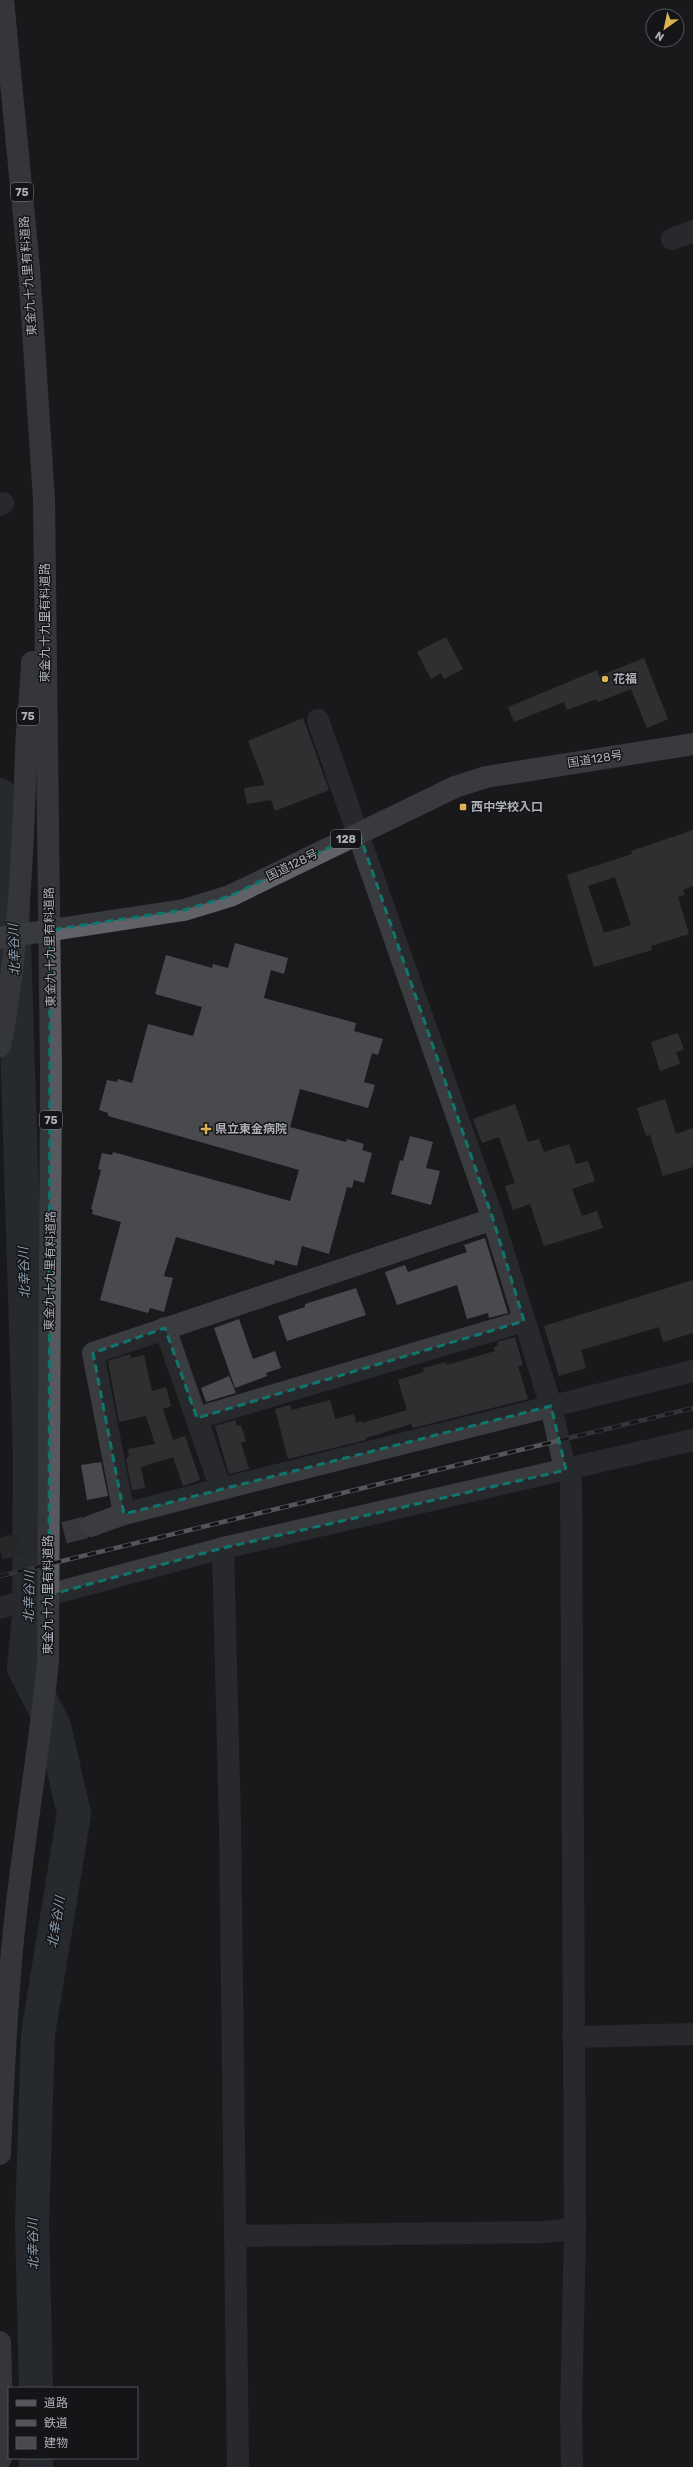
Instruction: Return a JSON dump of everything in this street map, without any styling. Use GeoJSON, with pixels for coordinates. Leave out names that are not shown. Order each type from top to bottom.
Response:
{"type":"FeatureCollection","features":[{"type":"Feature","properties":{"kind":"highway","name":"国道128号"},"geometry":{"type":"LineString","coordinates":[[0,938],[184,910],[230,896],[359,832],[455,787],[486,776],[692,746]]}},
{"type":"Feature","properties":{"kind":"main road","name":"東金九十九里有料道路"},"geometry":{"type":"LineString","coordinates":[[0,2154],[13,1942],[23,1854],[42,1727],[48,1661],[49,1605],[47,1481],[51,1188],[44,500],[35,385],[28,260],[3,0]]}},
{"type":"Feature","properties":{"kind":"main road","name":"東金九十九里有料道路"},"geometry":{"type":"LineString","coordinates":[[0,1046],[12,979],[24,833],[26,751],[32,671],[35,385]]}},
{"type":"Feature","properties":{"kind":"main road"},"geometry":{"type":"LineString","coordinates":[[0,2342],[3,2448],[0,2460]]}},
{"type":"Feature","properties":{"kind":"street"},"geometry":{"type":"LineString","coordinates":[[672,239],[693,231]]}},
{"type":"Feature","properties":{"kind":"street"},"geometry":{"type":"LineString","coordinates":[[318,720],[359,832],[493,1219],[551,1406],[566,1470],[571,1481],[575,2229],[571,2414],[572,2467]]}},
{"type":"Feature","properties":{"kind":"street"},"geometry":{"type":"LineString","coordinates":[[124,1514],[92,1353],[493,1219]]}},
{"type":"Feature","properties":{"kind":"street"},"geometry":{"type":"LineString","coordinates":[[197,1418],[524,1321]]}},
{"type":"Feature","properties":{"kind":"street"},"geometry":{"type":"LineString","coordinates":[[165,1328],[221,1489]]}},
{"type":"Feature","properties":{"kind":"street"},"geometry":{"type":"LineString","coordinates":[[91,1526],[124,1514],[221,1489],[693,1371]]}},
{"type":"Feature","properties":{"kind":"street"},"geometry":{"type":"LineString","coordinates":[[0,1608],[223,1548],[693,1440]]}},
{"type":"Feature","properties":{"kind":"street"},"geometry":{"type":"LineString","coordinates":[[223,1548],[230,1825],[238,2467]]}},
{"type":"Feature","properties":{"kind":"street"},"geometry":{"type":"LineString","coordinates":[[573,2037],[693,2034]]}},
{"type":"Feature","properties":{"kind":"street"},"geometry":{"type":"LineString","coordinates":[[234,2236],[543,2232],[575,2229]]}},
{"type":"Feature","properties":{"kind":"highlighted area"},"geometry":{"type":"Polygon","coordinates":[[[359,833],[493,1219],[524,1321],[197,1418],[165,1328],[93,1353],[124,1514],[551,1406],[566,1470],[223,1548],[49,1595],[50,930],[184,910],[230,896],[359,833]]]}},
{"type":"Feature","properties":{"kind":"building"},"geometry":{"type":"Polygon","coordinates":[[[446,637],[463,669],[444,679],[441,673],[431,679],[417,652],[446,637]]]}},
{"type":"Feature","properties":{"kind":"building"},"geometry":{"type":"Polygon","coordinates":[[[644,658],[668,719],[647,728],[631,689],[598,702],[596,699],[567,710],[564,702],[514,722],[508,707],[597,670],[599,676],[644,658]]]}},
{"type":"Feature","properties":{"kind":"building"},"geometry":{"type":"Polygon","coordinates":[[[303,718],[329,790],[275,811],[271,800],[247,804],[244,788],[265,785],[248,741],[303,718]]]}},
{"type":"Feature","properties":{"kind":"building"},"geometry":{"type":"Polygon","coordinates":[[[693,830],[693,886],[683,890],[685,895],[678,897],[689,934],[651,946],[652,950],[594,967],[567,875],[632,854],[631,851],[693,830]],[[615,877],[588,886],[604,933],[631,925],[615,877]]]}},
{"type":"Feature","properties":{"kind":"building"},"geometry":{"type":"Polygon","coordinates":[[[235,943],[288,958],[284,974],[271,970],[264,998],[356,1023],[354,1031],[383,1039],[378,1055],[372,1053],[364,1082],[375,1085],[368,1108],[300,1089],[290,1127],[346,1142],[347,1139],[364,1144],[362,1150],[372,1153],[364,1183],[354,1180],[352,1188],[347,1187],[329,1254],[302,1246],[297,1266],[275,1260],[274,1265],[176,1237],[164,1276],[173,1278],[164,1312],[150,1308],[148,1313],[100,1300],[121,1222],[92,1214],[93,1210],[91,1209],[101,1170],[98,1169],[102,1153],[112,1155],[113,1152],[290,1201],[299,1170],[108,1116],[108,1113],[99,1110],[107,1080],[117,1082],[118,1079],[132,1083],[148,1024],[193,1036],[202,1007],[155,994],[166,955],[212,968],[213,964],[228,968],[235,943]]]}},
{"type":"Feature","properties":{"kind":"building"},"geometry":{"type":"Polygon","coordinates":[[[678,1033],[684,1050],[676,1052],[680,1064],[660,1071],[651,1042],[678,1033]]]}},
{"type":"Feature","properties":{"kind":"building"},"geometry":{"type":"Polygon","coordinates":[[[665,1099],[676,1134],[693,1128],[693,1167],[663,1176],[650,1135],[646,1136],[637,1108],[665,1099]]]}},
{"type":"Feature","properties":{"kind":"building"},"geometry":{"type":"Polygon","coordinates":[[[515,1104],[528,1142],[539,1139],[544,1152],[569,1144],[576,1164],[588,1161],[595,1181],[572,1189],[582,1216],[597,1211],[603,1228],[544,1246],[530,1204],[513,1210],[505,1186],[515,1183],[499,1137],[482,1143],[473,1119],[515,1104]]]}},
{"type":"Feature","properties":{"kind":"building"},"geometry":{"type":"Polygon","coordinates":[[[410,1136],[433,1142],[426,1168],[440,1171],[431,1205],[391,1194],[400,1160],[403,1161],[410,1136]]]}},
{"type":"Feature","properties":{"kind":"building"},"geometry":{"type":"Polygon","coordinates":[[[485,1238],[508,1313],[489,1318],[488,1313],[467,1319],[457,1285],[397,1305],[385,1272],[405,1265],[408,1272],[467,1252],[464,1245],[485,1238]]]}},
{"type":"Feature","properties":{"kind":"building"},"geometry":{"type":"Polygon","coordinates":[[[693,1280],[693,1333],[663,1342],[659,1327],[581,1350],[586,1368],[559,1376],[544,1326],[693,1280]]]}},
{"type":"Feature","properties":{"kind":"building"},"geometry":{"type":"Polygon","coordinates":[[[356,1288],[366,1315],[287,1341],[278,1316],[305,1307],[305,1304],[356,1288]]]}},
{"type":"Feature","properties":{"kind":"building"},"geometry":{"type":"Polygon","coordinates":[[[239,1319],[253,1359],[275,1351],[281,1368],[266,1373],[267,1376],[235,1388],[214,1328],[239,1319]]]}},
{"type":"Feature","properties":{"kind":"building"},"geometry":{"type":"Polygon","coordinates":[[[515,1337],[523,1365],[518,1366],[528,1399],[413,1428],[411,1424],[366,1438],[366,1440],[288,1459],[275,1409],[290,1405],[292,1410],[330,1400],[335,1419],[354,1414],[356,1423],[361,1421],[362,1423],[407,1410],[398,1380],[424,1372],[423,1368],[446,1362],[447,1365],[495,1351],[493,1347],[498,1346],[497,1342],[515,1337]]]}},
{"type":"Feature","properties":{"kind":"building"},"geometry":{"type":"Polygon","coordinates":[[[130,1354],[131,1358],[144,1355],[152,1391],[166,1387],[171,1406],[163,1409],[173,1440],[185,1436],[200,1480],[183,1486],[173,1457],[141,1467],[145,1488],[132,1490],[126,1458],[129,1457],[128,1449],[155,1444],[146,1416],[119,1422],[108,1361],[130,1354]]]}},
{"type":"Feature","properties":{"kind":"building"},"geometry":{"type":"Polygon","coordinates":[[[229,1376],[236,1393],[206,1402],[201,1388],[229,1376]]]}},
{"type":"Feature","properties":{"kind":"building"},"geometry":{"type":"Polygon","coordinates":[[[235,1420],[237,1426],[241,1425],[246,1441],[241,1443],[249,1469],[229,1474],[215,1426],[235,1420]]]}},
{"type":"Feature","properties":{"kind":"building"},"geometry":{"type":"Polygon","coordinates":[[[101,1462],[108,1496],[87,1500],[81,1465],[101,1462]]]}},
{"type":"Feature","properties":{"kind":"waterway","name":"北幸谷川"},"geometry":{"type":"LineString","coordinates":[[0,795],[13,909],[30,1455],[29,1616],[24,1668],[54,1726],[74,1814],[38,2034],[32,2222],[36,2387]]}},
{"type":"Feature","properties":{"kind":"waterway","name":"北幸谷川"},"geometry":{"type":"LineString","coordinates":[[36,2459],[36,2467]]}},
{"type":"Feature","properties":{"kind":"tunnel"},"geometry":{"type":"LineString","coordinates":[[0,1549],[91,1526]]}},
{"type":"Feature","properties":{"kind":"railway"},"geometry":{"type":"LineString","coordinates":[[0,1576],[693,1408]]}},
{"type":"Feature","properties":{"kind":"place","name":"花福"},"geometry":{"type":"Point","coordinates":[605,679]}},
{"type":"Feature","properties":{"kind":"place","name":"西中学校入口"},"geometry":{"type":"Point","coordinates":[463,807]}},
{"type":"Feature","properties":{"kind":"place","name":"県立東金病院"},"geometry":{"type":"Point","coordinates":[206,1129]}}]}
